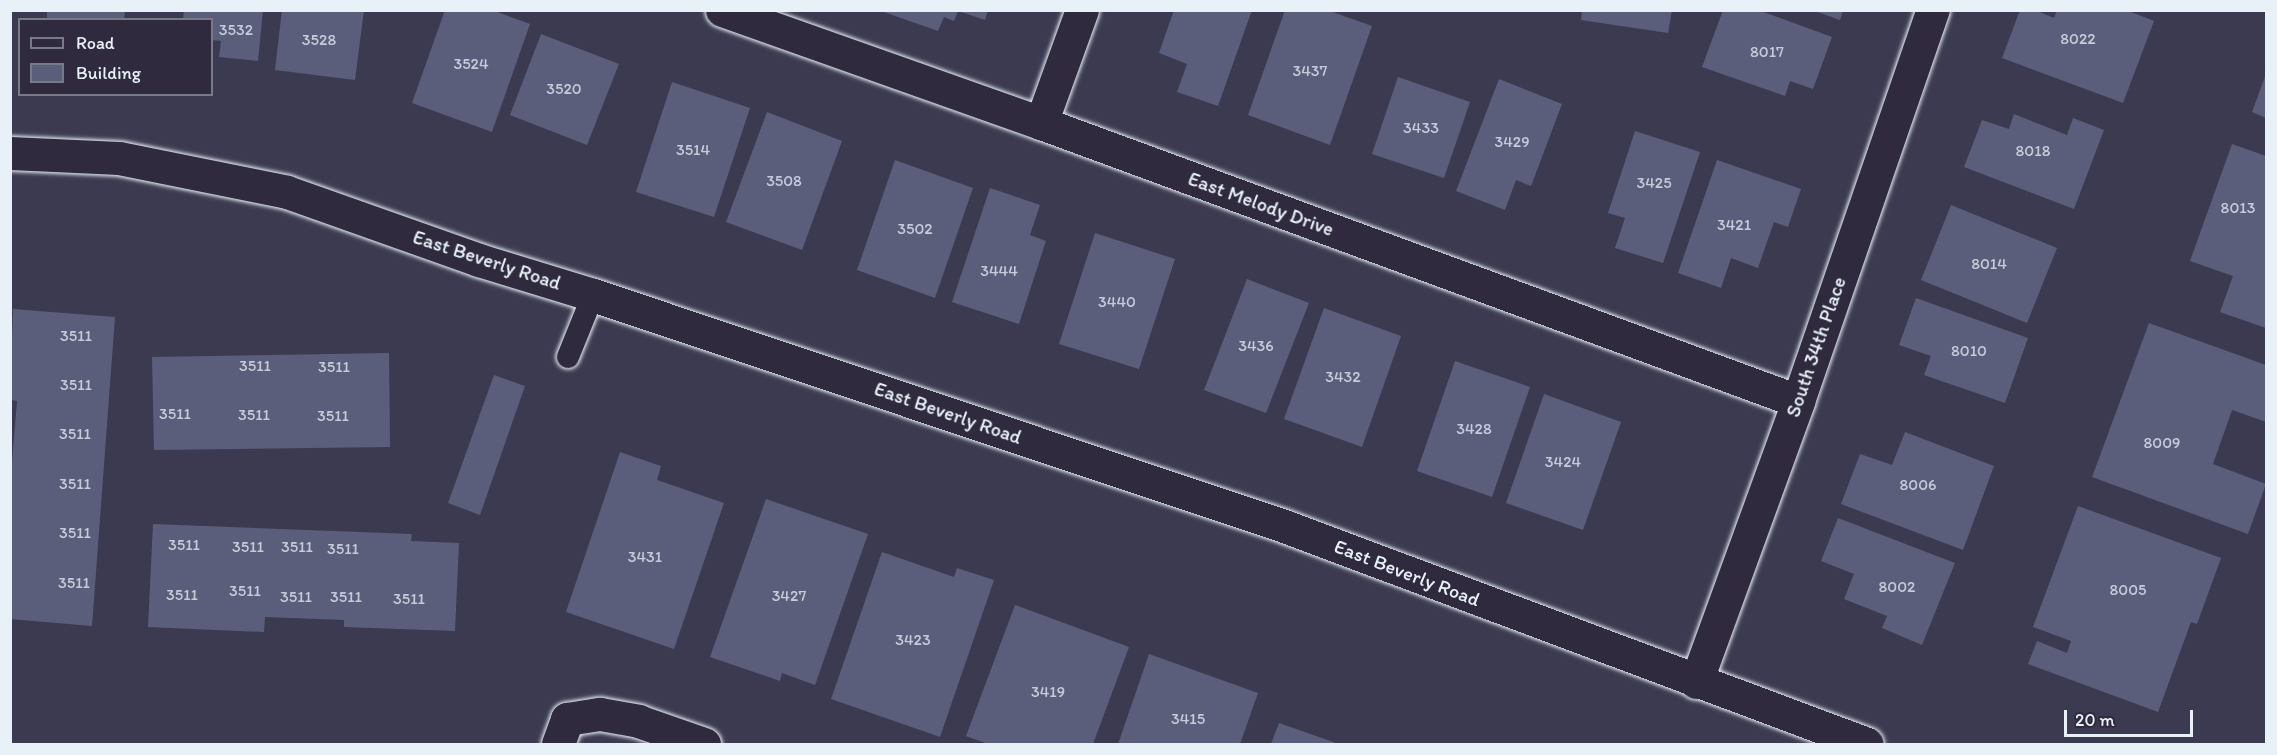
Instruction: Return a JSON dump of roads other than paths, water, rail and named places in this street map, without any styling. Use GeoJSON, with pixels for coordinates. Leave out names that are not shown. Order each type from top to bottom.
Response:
{"type":"FeatureCollection","features":[{"type":"Feature","properties":{"kind":"street","name":"East Melody Drive"},"geometry":{"type":"LineString","coordinates":[[722,10],[1041,123],[1798,401]]}},
{"type":"Feature","properties":{"kind":"street"},"geometry":{"type":"LineString","coordinates":[[1041,123],[1082,10]]}},
{"type":"Feature","properties":{"kind":"street","name":"South 34th Place"},"geometry":{"type":"LineString","coordinates":[[1696,682],[1798,401],[1933,10]]}},
{"type":"Feature","properties":{"kind":"street","name":"East Beverly Road"},"geometry":{"type":"LineString","coordinates":[[10,153],[119,158],[286,192],[479,260],[593,295],[1284,526],[1696,682],[1867,744]]}},
{"type":"Feature","properties":{"kind":"street"},"geometry":{"type":"LineString","coordinates":[[558,744],[567,719],[600,714],[638,720],[704,744]]}},
{"type":"Feature","properties":{"kind":"lane"},"geometry":{"type":"LineString","coordinates":[[568,357],[593,295]]}}]}
